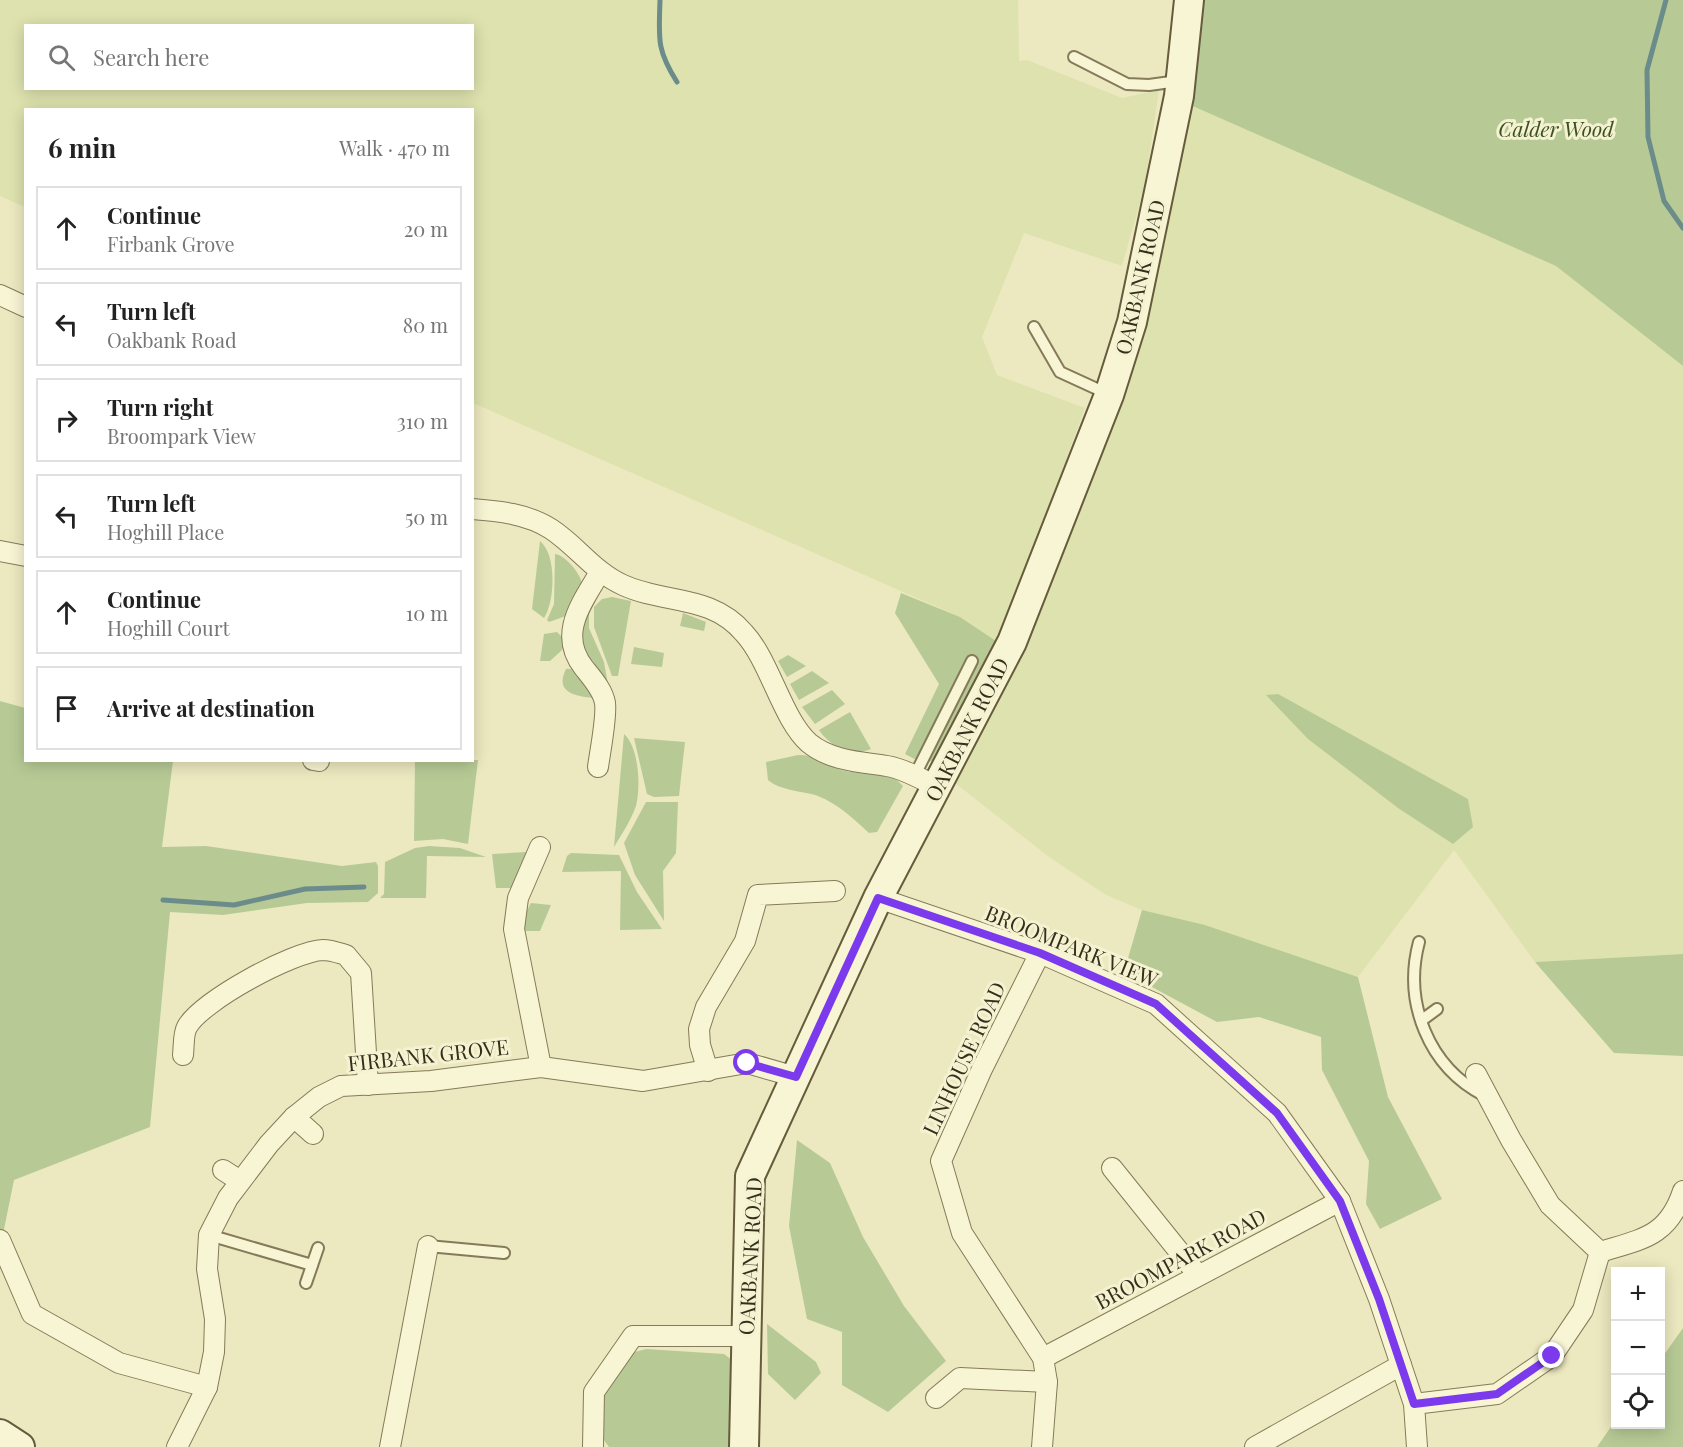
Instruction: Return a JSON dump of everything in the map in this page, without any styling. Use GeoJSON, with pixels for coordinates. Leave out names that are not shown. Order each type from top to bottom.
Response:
{"type":"FeatureCollection","features":[{"type":"Feature","properties":{"kind":"street","name":"OAKBANK ROAD"},"geometry":{"type":"LineString","coordinates":[[744,1447],[750,1176],[878,898],[926,781],[1012,642],[1109,395],[1132,322],[1181,81],[1189,0]]}},
{"type":"Feature","properties":{"kind":"street"},"geometry":{"type":"LineString","coordinates":[[0,295],[24,306]]}},
{"type":"Feature","properties":{"kind":"street"},"geometry":{"type":"LineString","coordinates":[[474,509],[526,517],[551,529],[600,572],[625,586],[704,605],[726,617],[744,632],[758,653],[791,717],[809,742],[834,756],[864,764],[888,766],[926,781]]}},
{"type":"Feature","properties":{"kind":"street"},"geometry":{"type":"LineString","coordinates":[[0,550],[24,556]]}},
{"type":"Feature","properties":{"kind":"street"},"geometry":{"type":"LineString","coordinates":[[598,768],[605,703],[596,683],[578,660],[570,638],[574,617],[600,572]]}},
{"type":"Feature","properties":{"kind":"street","name":"FIRBANK GROVE"},"geometry":{"type":"LineString","coordinates":[[540,847],[518,898],[514,929],[541,1067]]}},
{"type":"Feature","properties":{"kind":"street"},"geometry":{"type":"LineString","coordinates":[[708,1071],[699,1045],[699,1029],[706,1007],[745,941],[759,895],[835,891]]}},
{"type":"Feature","properties":{"kind":"street","name":"BROOMPARK VIEW"},"geometry":{"type":"LineString","coordinates":[[878,898],[1040,953],[1156,1004],[1277,1113],[1340,1201],[1379,1299],[1414,1404],[1417,1447]]}},
{"type":"Feature","properties":{"kind":"street"},"geometry":{"type":"LineString","coordinates":[[183,1054],[186,1028],[201,1009],[232,988],[276,966],[322,950],[346,955],[361,973],[368,1085]]}},
{"type":"Feature","properties":{"kind":"street","name":"LINHOUSE ROAD"},"geometry":{"type":"LineString","coordinates":[[1040,953],[982,1069],[942,1161],[962,1233],[1043,1358],[1047,1382],[1042,1447]]}},
{"type":"Feature","properties":{"kind":"street","name":"FIRBANK GROVE"},"geometry":{"type":"LineString","coordinates":[[209,1234],[240,1181],[294,1117],[319,1097],[342,1086],[431,1081],[541,1067],[643,1081],[747,1063],[796,1077]]}},
{"type":"Feature","properties":{"kind":"street"},"geometry":{"type":"LineString","coordinates":[[1476,1074],[1550,1204],[1600,1252]]}},
{"type":"Feature","properties":{"kind":"street"},"geometry":{"type":"LineString","coordinates":[[294,1117],[313,1134]]}},
{"type":"Feature","properties":{"kind":"street"},"geometry":{"type":"LineString","coordinates":[[1112,1168],[1198,1275]]}},
{"type":"Feature","properties":{"kind":"street"},"geometry":{"type":"LineString","coordinates":[[223,1170],[240,1181]]}},
{"type":"Feature","properties":{"kind":"street"},"geometry":{"type":"LineString","coordinates":[[1600,1252],[1651,1236],[1676,1212],[1683,1191]]}},
{"type":"Feature","properties":{"kind":"street","name":"BROOMPARK ROAD"},"geometry":{"type":"LineString","coordinates":[[1043,1358],[1340,1201]]}},
{"type":"Feature","properties":{"kind":"street"},"geometry":{"type":"LineString","coordinates":[[177,1447],[207,1387],[214,1352],[214,1319],[207,1269],[209,1234]]}},
{"type":"Feature","properties":{"kind":"street"},"geometry":{"type":"LineString","coordinates":[[0,1240],[32,1314],[119,1363],[207,1387]]}},
{"type":"Feature","properties":{"kind":"street"},"geometry":{"type":"LineString","coordinates":[[390,1447],[428,1246]]}},
{"type":"Feature","properties":{"kind":"street"},"geometry":{"type":"LineString","coordinates":[[1414,1404],[1497,1394],[1552,1356],[1582,1310],[1600,1252]]}},
{"type":"Feature","properties":{"kind":"street"},"geometry":{"type":"LineString","coordinates":[[594,1447],[594,1392],[633,1336],[745,1335]]}},
{"type":"Feature","properties":{"kind":"street"},"geometry":{"type":"LineString","coordinates":[[1255,1447],[1401,1365]]}},
{"type":"Feature","properties":{"kind":"street"},"geometry":{"type":"LineString","coordinates":[[936,1398],[960,1378],[1047,1382]]}},
{"type":"Feature","properties":{"kind":"street"},"geometry":{"type":"LineString","coordinates":[[0,1434],[20,1447]]}},
{"type":"Feature","properties":{"kind":"lane"},"geometry":{"type":"LineString","coordinates":[[1074,57],[1127,84],[1149,85],[1181,81]]}},
{"type":"Feature","properties":{"kind":"lane"},"geometry":{"type":"LineString","coordinates":[[1034,327],[1059,372],[1109,395]]}},
{"type":"Feature","properties":{"kind":"lane"},"geometry":{"type":"LineString","coordinates":[[926,781],[972,662]]}},
{"type":"Feature","properties":{"kind":"lane"},"geometry":{"type":"LineString","coordinates":[[1419,942],[1413,966],[1416,997],[1422,1020],[1441,1062],[1473,1089],[1488,1097]]}},
{"type":"Feature","properties":{"kind":"lane"},"geometry":{"type":"LineString","coordinates":[[1422,1020],[1437,1009]]}},
{"type":"Feature","properties":{"kind":"lane"},"geometry":{"type":"LineString","coordinates":[[209,1234],[312,1265]]}},
{"type":"Feature","properties":{"kind":"lane"},"geometry":{"type":"LineString","coordinates":[[428,1246],[504,1253]]}},
{"type":"Feature","properties":{"kind":"lane"},"geometry":{"type":"LineString","coordinates":[[306,1283],[318,1248]]}},
{"type":"Feature","properties":{"kind":"green space"},"geometry":{"type":"Polygon","coordinates":[[[0,0],[1018,0],[1019,61],[1027,60],[1122,98],[1159,90],[1145,185],[1122,266],[1024,233],[982,337],[997,375],[1085,408],[999,643],[960,617],[474,403],[474,108],[24,108],[24,207],[0,196],[0,0]]]}},
{"type":"Feature","properties":{"kind":"green space","name":"Calder Wood"},"geometry":{"type":"Polygon","coordinates":[[[1196,0],[1683,0],[1683,366],[1556,266],[1188,104],[1196,0]]]}},
{"type":"Feature","properties":{"kind":"green space"},"geometry":{"type":"Polygon","coordinates":[[[1188,104],[1556,266],[1683,366],[1683,954],[1535,962],[1454,850],[1358,977],[1205,925],[1142,910],[1106,895],[1049,857],[955,783],[1019,647],[1188,104]]]}},
{"type":"Feature","properties":{"kind":"green space"},"geometry":{"type":"Polygon","coordinates":[[[540,541],[546,548],[552,567],[552,590],[544,618],[532,609],[540,541]]]}},
{"type":"Feature","properties":{"kind":"green space"},"geometry":{"type":"Polygon","coordinates":[[[555,554],[572,565],[582,583],[566,616],[549,622],[547,620],[554,604],[555,554]]]}},
{"type":"Feature","properties":{"kind":"green space"},"geometry":{"type":"Polygon","coordinates":[[[901,593],[960,617],[999,643],[943,746],[934,760],[924,764],[905,754],[939,684],[895,613],[901,593]]]}},
{"type":"Feature","properties":{"kind":"green space"},"geometry":{"type":"Polygon","coordinates":[[[612,597],[631,601],[618,676],[612,676],[594,627],[594,607],[602,599],[612,597]]]}},
{"type":"Feature","properties":{"kind":"green space"},"geometry":{"type":"Polygon","coordinates":[[[589,605],[589,628],[604,662],[609,690],[585,653],[578,628],[589,605]]]}},
{"type":"Feature","properties":{"kind":"green space"},"geometry":{"type":"Polygon","coordinates":[[[683,613],[706,622],[704,631],[680,626],[683,613]]]}},
{"type":"Feature","properties":{"kind":"green space"},"geometry":{"type":"Polygon","coordinates":[[[557,632],[563,638],[562,650],[550,661],[540,661],[544,634],[557,632]]]}},
{"type":"Feature","properties":{"kind":"green space"},"geometry":{"type":"Polygon","coordinates":[[[634,647],[664,653],[662,667],[631,664],[634,647]]]}},
{"type":"Feature","properties":{"kind":"green space"},"geometry":{"type":"Polygon","coordinates":[[[788,655],[806,666],[787,677],[778,661],[788,655]]]}},
{"type":"Feature","properties":{"kind":"green space"},"geometry":{"type":"Polygon","coordinates":[[[566,669],[581,674],[593,698],[574,694],[565,688],[563,677],[566,669]]]}},
{"type":"Feature","properties":{"kind":"green space"},"geometry":{"type":"Polygon","coordinates":[[[812,671],[829,683],[799,700],[790,684],[812,671]]]}},
{"type":"Feature","properties":{"kind":"green space"},"geometry":{"type":"Polygon","coordinates":[[[832,690],[845,704],[815,724],[802,707],[832,690]]]}},
{"type":"Feature","properties":{"kind":"green space"},"geometry":{"type":"Polygon","coordinates":[[[1278,694],[1468,799],[1473,827],[1453,844],[1398,808],[1308,739],[1266,695],[1278,694]]]}},
{"type":"Feature","properties":{"kind":"green space"},"geometry":{"type":"Polygon","coordinates":[[[0,701],[24,708],[24,762],[173,762],[162,847],[206,846],[342,866],[376,862],[378,893],[368,902],[307,903],[223,915],[170,912],[150,1127],[14,1180],[0,1249],[0,701]]]}},
{"type":"Feature","properties":{"kind":"green space"},"geometry":{"type":"Polygon","coordinates":[[[850,712],[871,749],[856,752],[842,749],[835,746],[819,730],[850,712]]]}},
{"type":"Feature","properties":{"kind":"green space"},"geometry":{"type":"Polygon","coordinates":[[[624,734],[636,757],[638,798],[632,816],[614,847],[624,734]]]}},
{"type":"Feature","properties":{"kind":"green space"},"geometry":{"type":"Polygon","coordinates":[[[634,738],[685,742],[679,796],[654,797],[647,794],[634,738]]]}},
{"type":"Feature","properties":{"kind":"green space"},"geometry":{"type":"Polygon","coordinates":[[[798,755],[815,758],[841,770],[882,774],[897,780],[903,786],[877,832],[869,833],[845,812],[825,799],[773,784],[768,780],[766,762],[798,755]]]}},
{"type":"Feature","properties":{"kind":"green space"},"geometry":{"type":"Polygon","coordinates":[[[478,760],[468,844],[443,839],[414,841],[415,762],[474,762],[478,760]]]}},
{"type":"Feature","properties":{"kind":"green space"},"geometry":{"type":"Polygon","coordinates":[[[646,802],[678,802],[676,853],[663,871],[664,921],[635,875],[624,843],[646,802]]]}},
{"type":"Feature","properties":{"kind":"green space"},"geometry":{"type":"Polygon","coordinates":[[[429,846],[460,848],[486,857],[427,856],[426,898],[380,898],[384,894],[385,862],[415,848],[429,846]]]}},
{"type":"Feature","properties":{"kind":"green space"},"geometry":{"type":"Polygon","coordinates":[[[527,852],[512,888],[496,888],[492,854],[527,852]]]}},
{"type":"Feature","properties":{"kind":"green space"},"geometry":{"type":"Polygon","coordinates":[[[571,853],[619,855],[637,892],[662,929],[620,930],[621,871],[562,872],[567,856],[571,853]]]}},
{"type":"Feature","properties":{"kind":"green space"},"geometry":{"type":"Polygon","coordinates":[[[531,903],[551,905],[540,931],[523,931],[524,916],[531,903]]]}},
{"type":"Feature","properties":{"kind":"green space"},"geometry":{"type":"Polygon","coordinates":[[[1142,910],[1205,925],[1358,977],[1388,1097],[1442,1199],[1380,1229],[1366,1204],[1369,1161],[1322,1070],[1321,1037],[1259,1017],[1217,1022],[1124,972],[1142,910]]]}},
{"type":"Feature","properties":{"kind":"green space"},"geometry":{"type":"Polygon","coordinates":[[[1683,954],[1683,1056],[1614,1053],[1535,962],[1683,954]]]}},
{"type":"Feature","properties":{"kind":"green space"},"geometry":{"type":"Polygon","coordinates":[[[797,1140],[830,1163],[863,1237],[904,1306],[946,1361],[888,1412],[842,1385],[842,1332],[807,1319],[789,1226],[797,1140]]]}},
{"type":"Feature","properties":{"kind":"green space"},"geometry":{"type":"Polygon","coordinates":[[[767,1324],[816,1362],[821,1373],[795,1400],[768,1374],[767,1324]]]}},
{"type":"Feature","properties":{"kind":"green space"},"geometry":{"type":"Polygon","coordinates":[[[1683,1328],[1683,1447],[1597,1447],[1611,1427],[1611,1429],[1665,1429],[1665,1353],[1683,1328]]]}},
{"type":"Feature","properties":{"kind":"green space"},"geometry":{"type":"Polygon","coordinates":[[[646,1349],[724,1354],[732,1360],[734,1447],[609,1447],[601,1436],[604,1390],[631,1353],[646,1349]]]}},
{"type":"Feature","properties":{"kind":"waterway"},"geometry":{"type":"LineString","coordinates":[[660,0],[660,43],[665,61],[677,82]]}},
{"type":"Feature","properties":{"kind":"waterway"},"geometry":{"type":"LineString","coordinates":[[1666,0],[1647,70],[1648,137],[1664,201],[1683,228]]}},
{"type":"Feature","properties":{"kind":"waterway"},"geometry":{"type":"LineString","coordinates":[[163,900],[234,905],[305,889],[364,887]]}},
{"type":"Feature","properties":{"kind":"route"},"geometry":{"type":"LineString","coordinates":[[747,1063],[796,1077],[878,898],[1040,953],[1156,1004],[1277,1113],[1340,1201],[1379,1299],[1414,1404],[1497,1394],[1552,1356]]}}]}
